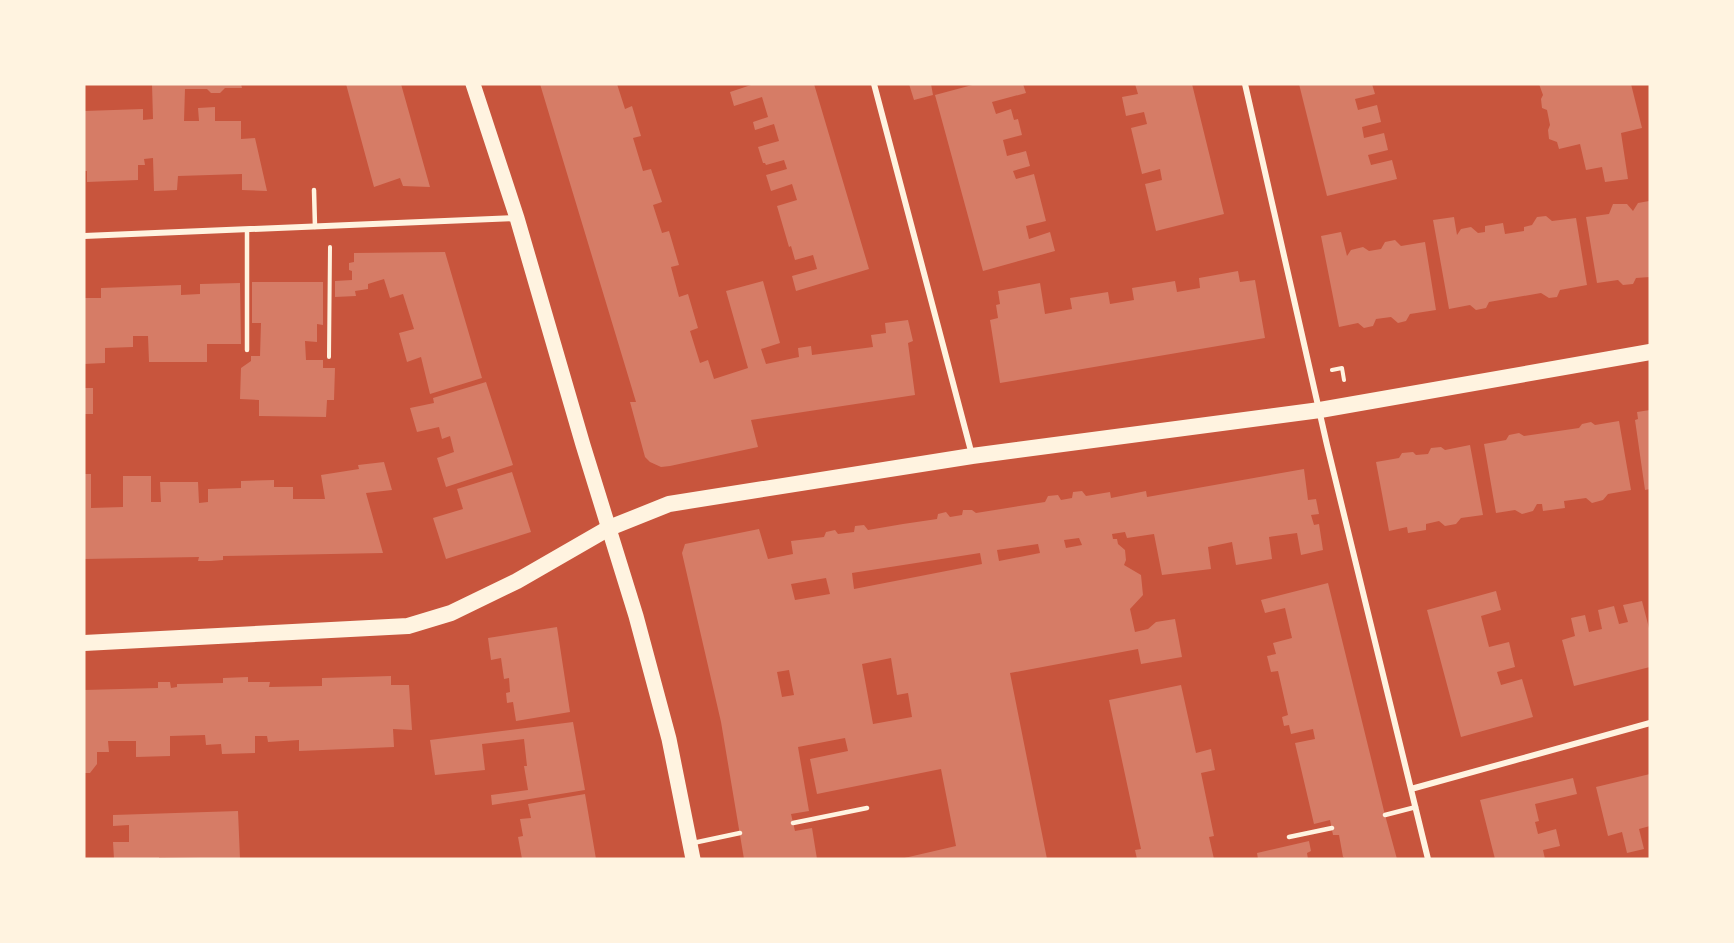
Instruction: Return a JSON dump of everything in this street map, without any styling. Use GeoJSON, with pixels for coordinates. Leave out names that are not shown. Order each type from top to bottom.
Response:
{"type":"FeatureCollection","features":[{"type":"Feature","properties":{"kind":"highway"},"geometry":{"type":"LineString","coordinates":[[84,643],[408,626],[451,613],[545,566],[609,528],[669,504],[972,456],[1320,410],[1650,352]]}},
{"type":"Feature","properties":{"kind":"main road"},"geometry":{"type":"LineString","coordinates":[[473,84],[518,218],[636,616],[669,739],[693,859]]}},
{"type":"Feature","properties":{"kind":"street"},"geometry":{"type":"LineString","coordinates":[[874,84],[972,456]]}},
{"type":"Feature","properties":{"kind":"street"},"geometry":{"type":"LineString","coordinates":[[1245,84],[1329,456],[1428,859]]}},
{"type":"Feature","properties":{"kind":"street"},"geometry":{"type":"LineString","coordinates":[[84,236],[518,218]]}},
{"type":"Feature","properties":{"kind":"street"},"geometry":{"type":"LineString","coordinates":[[1411,789],[1650,723]]}},
{"type":"Feature","properties":{"kind":"lane"},"geometry":{"type":"LineString","coordinates":[[314,190],[315,226]]}},
{"type":"Feature","properties":{"kind":"lane"},"geometry":{"type":"LineString","coordinates":[[247,230],[247,350]]}},
{"type":"Feature","properties":{"kind":"lane"},"geometry":{"type":"LineString","coordinates":[[1385,815],[1416,807]]}},
{"type":"Feature","properties":{"kind":"lane"},"geometry":{"type":"LineString","coordinates":[[793,823],[867,808]]}},
{"type":"Feature","properties":{"kind":"lane"},"geometry":{"type":"LineString","coordinates":[[1288,837],[1332,828]]}},
{"type":"Feature","properties":{"kind":"lane"},"geometry":{"type":"LineString","coordinates":[[690,843],[740,833]]}},
{"type":"Feature","properties":{"kind":"path"},"geometry":{"type":"LineString","coordinates":[[329,357],[330,226]]}},
{"type":"Feature","properties":{"kind":"path"},"geometry":{"type":"LineString","coordinates":[[1326,371],[1342,368],[1345,384]]}},
{"type":"Feature","properties":{"kind":"building"},"geometry":{"type":"Polygon","coordinates":[[[152,84],[241,84],[242,88],[225,88],[220,93],[211,93],[207,89],[185,89],[184,121],[199,121],[198,108],[215,107],[215,121],[241,121],[241,139],[255,138],[267,191],[242,190],[242,174],[178,176],[177,190],[154,191],[153,158],[144,159],[145,165],[138,165],[138,180],[87,182],[87,171],[84,171],[84,111],[143,109],[143,120],[153,119],[152,84]]]}},
{"type":"Feature","properties":{"kind":"building"},"geometry":{"type":"Polygon","coordinates":[[[346,84],[401,84],[430,187],[403,186],[400,178],[374,187],[346,84]]]}},
{"type":"Feature","properties":{"kind":"building"},"geometry":{"type":"Polygon","coordinates":[[[540,84],[617,84],[625,109],[632,106],[641,136],[633,138],[643,171],[651,169],[662,202],[653,205],[662,233],[669,231],[679,265],[671,267],[679,297],[688,294],[698,328],[690,331],[700,363],[708,360],[714,379],[748,368],[726,291],[763,281],[780,343],[761,349],[766,364],[799,357],[798,348],[811,346],[812,355],[873,347],[871,335],[886,333],[885,323],[908,320],[913,341],[908,343],[915,395],[751,420],[758,447],[670,466],[661,467],[650,462],[645,457],[630,402],[636,402],[540,84]]]}},
{"type":"Feature","properties":{"kind":"building"},"geometry":{"type":"Polygon","coordinates":[[[754,84],[814,84],[869,269],[796,291],[792,276],[817,269],[813,255],[795,260],[791,246],[789,247],[777,206],[797,200],[792,184],[771,191],[766,175],[787,169],[784,160],[766,165],[763,163],[758,147],[779,141],[774,124],[755,130],[753,122],[768,117],[762,97],[734,106],[730,92],[754,84]]]}},
{"type":"Feature","properties":{"kind":"building"},"geometry":{"type":"Polygon","coordinates":[[[909,84],[931,84],[933,95],[914,100],[909,84]]]}},
{"type":"Feature","properties":{"kind":"building"},"geometry":{"type":"Polygon","coordinates":[[[976,84],[1023,84],[1026,93],[992,102],[996,114],[1011,109],[1014,120],[1018,119],[1022,135],[1003,140],[1007,156],[1026,151],[1030,166],[1013,171],[1016,179],[1034,174],[1046,221],[1026,226],[1029,239],[1050,232],[1055,251],[983,271],[935,95],[976,84]]]}},
{"type":"Feature","properties":{"kind":"building"},"geometry":{"type":"Polygon","coordinates":[[[1135,84],[1192,84],[1224,214],[1156,231],[1145,184],[1162,180],[1160,169],[1142,174],[1131,128],[1147,124],[1144,112],[1126,116],[1122,97],[1138,94],[1135,84]]]}},
{"type":"Feature","properties":{"kind":"building"},"geometry":{"type":"Polygon","coordinates":[[[1299,84],[1372,84],[1375,94],[1355,99],[1358,110],[1377,105],[1381,122],[1362,127],[1364,138],[1384,133],[1388,150],[1368,155],[1371,165],[1392,160],[1397,179],[1327,196],[1299,84]]]}},
{"type":"Feature","properties":{"kind":"building"},"geometry":{"type":"Polygon","coordinates":[[[1539,84],[1631,84],[1642,128],[1621,133],[1628,179],[1605,182],[1602,167],[1586,170],[1580,144],[1559,149],[1557,142],[1549,139],[1550,125],[1547,110],[1542,108],[1543,95],[1539,84]]]}},
{"type":"Feature","properties":{"kind":"building"},"geometry":{"type":"Polygon","coordinates":[[[1649,201],[1650,277],[1636,278],[1633,284],[1623,285],[1618,280],[1597,283],[1586,217],[1609,214],[1613,204],[1627,204],[1633,211],[1638,203],[1649,201]]]}},
{"type":"Feature","properties":{"kind":"building"},"geometry":{"type":"Polygon","coordinates":[[[1546,216],[1552,221],[1576,218],[1587,285],[1560,290],[1557,297],[1549,298],[1541,293],[1489,302],[1486,308],[1476,310],[1470,305],[1449,309],[1433,220],[1454,217],[1457,235],[1461,229],[1471,227],[1478,233],[1485,232],[1485,226],[1503,223],[1505,234],[1524,231],[1524,227],[1532,225],[1537,217],[1546,216]]]}},
{"type":"Feature","properties":{"kind":"building"},"geometry":{"type":"Polygon","coordinates":[[[1341,232],[1347,256],[1351,250],[1363,247],[1369,251],[1381,249],[1385,242],[1395,240],[1401,246],[1425,242],[1436,310],[1410,314],[1406,321],[1398,323],[1391,317],[1376,319],[1373,326],[1364,328],[1358,323],[1339,327],[1321,236],[1341,232]]]}},
{"type":"Feature","properties":{"kind":"building"},"geometry":{"type":"Polygon","coordinates":[[[445,252],[482,378],[430,394],[421,357],[407,362],[399,333],[414,329],[403,294],[390,298],[384,279],[368,284],[368,289],[355,291],[356,296],[335,297],[335,281],[352,280],[349,263],[354,262],[354,253],[445,252]]]}},
{"type":"Feature","properties":{"kind":"building"},"geometry":{"type":"Polygon","coordinates":[[[1238,271],[1240,282],[1255,280],[1265,338],[1000,383],[990,320],[998,318],[996,305],[1000,304],[998,291],[1040,283],[1045,314],[1072,309],[1070,298],[1108,292],[1110,304],[1134,300],[1132,288],[1175,281],[1177,292],[1200,288],[1199,278],[1238,271]]]}},
{"type":"Feature","properties":{"kind":"building"},"geometry":{"type":"Polygon","coordinates":[[[252,282],[323,282],[323,325],[317,324],[317,342],[305,341],[306,360],[323,360],[323,368],[335,368],[334,400],[327,400],[326,417],[259,416],[259,400],[240,399],[241,368],[251,361],[251,356],[260,356],[261,323],[252,323],[252,282]]]}},
{"type":"Feature","properties":{"kind":"building"},"geometry":{"type":"Polygon","coordinates":[[[240,283],[241,344],[207,344],[207,362],[149,362],[148,336],[133,336],[133,347],[105,348],[105,363],[84,364],[84,298],[101,298],[101,288],[181,285],[181,295],[200,294],[200,284],[240,283]]]}},
{"type":"Feature","properties":{"kind":"building"},"geometry":{"type":"Polygon","coordinates":[[[486,382],[513,465],[446,487],[437,458],[454,452],[450,436],[442,439],[439,427],[417,432],[410,408],[434,403],[433,398],[486,382]]]}},
{"type":"Feature","properties":{"kind":"building"},"geometry":{"type":"Polygon","coordinates":[[[84,388],[93,388],[93,414],[84,414],[84,388]]]}},
{"type":"Feature","properties":{"kind":"building"},"geometry":{"type":"Polygon","coordinates":[[[1650,410],[1650,489],[1645,490],[1635,420],[1638,419],[1637,412],[1650,410]]]}},
{"type":"Feature","properties":{"kind":"building"},"geometry":{"type":"Polygon","coordinates":[[[1619,421],[1631,490],[1608,494],[1603,500],[1592,503],[1586,498],[1564,501],[1565,508],[1543,511],[1542,504],[1537,504],[1533,511],[1522,514],[1515,510],[1496,513],[1484,444],[1506,440],[1509,435],[1519,433],[1524,436],[1579,428],[1582,424],[1591,422],[1595,425],[1619,421]]]}},
{"type":"Feature","properties":{"kind":"building"},"geometry":{"type":"Polygon","coordinates":[[[1470,445],[1483,515],[1461,518],[1456,524],[1445,526],[1439,521],[1426,524],[1426,530],[1408,533],[1407,527],[1389,531],[1376,462],[1399,458],[1402,453],[1428,454],[1431,448],[1441,447],[1445,450],[1470,445]]]}},
{"type":"Feature","properties":{"kind":"building"},"geometry":{"type":"Polygon","coordinates":[[[384,462],[392,490],[366,493],[383,553],[223,556],[223,560],[211,561],[198,561],[199,557],[84,559],[84,474],[91,474],[91,508],[123,507],[123,476],[151,476],[151,502],[161,502],[160,482],[198,482],[199,503],[208,502],[208,489],[241,488],[241,481],[274,480],[274,487],[293,487],[293,499],[325,499],[321,475],[359,469],[358,465],[384,462]]]}},
{"type":"Feature","properties":{"kind":"building"},"geometry":{"type":"Polygon","coordinates":[[[1304,469],[1308,500],[1316,499],[1319,514],[1311,515],[1314,525],[1319,524],[1323,550],[1301,555],[1297,533],[1269,537],[1272,559],[1236,565],[1232,542],[1208,547],[1211,569],[1162,575],[1154,534],[1127,538],[1125,532],[1112,534],[1113,539],[1117,539],[1118,544],[1125,550],[1124,565],[1141,575],[1143,595],[1130,609],[1135,632],[1148,629],[1156,622],[1175,619],[1182,657],[1141,664],[1138,649],[1010,673],[1047,859],[900,859],[956,846],[941,769],[817,794],[810,759],[848,751],[845,738],[798,747],[809,811],[791,814],[795,831],[812,828],[817,859],[744,859],[721,722],[682,553],[685,544],[759,529],[768,559],[793,554],[791,541],[824,537],[826,532],[835,530],[838,534],[854,532],[855,526],[864,525],[868,530],[937,519],[938,514],[946,512],[950,517],[962,515],[963,510],[972,510],[976,513],[1045,502],[1048,496],[1058,495],[1061,500],[1072,498],[1073,492],[1082,491],[1086,496],[1110,492],[1111,498],[1146,491],[1147,497],[1304,469]],[[1079,538],[1064,540],[1066,548],[1082,545],[1079,538]],[[1038,544],[997,550],[999,561],[1040,553],[1038,544]],[[980,553],[852,573],[854,589],[982,564],[980,553]],[[826,578],[791,584],[795,600],[830,594],[826,578]],[[891,658],[862,664],[873,724],[912,717],[908,693],[897,695],[891,658]],[[789,670],[777,672],[782,697],[794,695],[789,670]]]}},
{"type":"Feature","properties":{"kind":"building"},"geometry":{"type":"Polygon","coordinates":[[[512,472],[531,532],[446,559],[433,518],[463,509],[457,489],[512,472]]]}},
{"type":"Feature","properties":{"kind":"building"},"geometry":{"type":"Polygon","coordinates":[[[1328,583],[1397,859],[1346,859],[1343,857],[1339,835],[1333,835],[1330,820],[1314,824],[1295,743],[1315,739],[1313,729],[1291,734],[1289,725],[1284,726],[1282,717],[1288,715],[1278,671],[1271,672],[1267,656],[1276,654],[1273,643],[1292,638],[1285,608],[1265,613],[1261,600],[1328,583]]]}},
{"type":"Feature","properties":{"kind":"building"},"geometry":{"type":"Polygon","coordinates":[[[1496,591],[1501,610],[1481,616],[1489,647],[1509,642],[1515,667],[1497,672],[1501,685],[1522,679],[1533,717],[1461,737],[1427,610],[1496,591]]]}},
{"type":"Feature","properties":{"kind":"building"},"geometry":{"type":"Polygon","coordinates":[[[1642,601],[1650,632],[1650,667],[1574,686],[1562,640],[1575,636],[1571,618],[1585,615],[1589,632],[1602,629],[1598,610],[1614,606],[1619,624],[1628,622],[1623,605],[1642,601]]]}},
{"type":"Feature","properties":{"kind":"building"},"geometry":{"type":"Polygon","coordinates":[[[557,627],[570,712],[516,721],[513,702],[507,703],[506,693],[510,692],[509,678],[504,679],[501,658],[491,660],[488,638],[557,627]]]}},
{"type":"Feature","properties":{"kind":"building"},"geometry":{"type":"Polygon","coordinates":[[[391,676],[391,685],[409,685],[412,730],[393,729],[394,747],[299,751],[299,740],[268,742],[267,736],[255,736],[255,753],[222,754],[221,744],[206,745],[205,735],[170,736],[170,756],[136,757],[136,741],[108,741],[109,752],[97,752],[97,764],[90,773],[84,773],[84,690],[158,688],[158,682],[170,682],[171,688],[177,687],[177,684],[223,683],[223,678],[248,677],[248,682],[270,682],[269,687],[322,686],[322,678],[391,676]]]}},
{"type":"Feature","properties":{"kind":"building"},"geometry":{"type":"Polygon","coordinates":[[[1181,685],[1196,753],[1211,749],[1215,770],[1201,773],[1214,836],[1209,837],[1214,859],[1137,859],[1135,850],[1141,849],[1109,700],[1181,685]]]}},
{"type":"Feature","properties":{"kind":"building"},"geometry":{"type":"Polygon","coordinates":[[[573,722],[585,790],[492,805],[491,795],[528,790],[524,766],[527,766],[524,739],[482,744],[485,770],[435,775],[430,740],[573,722]]]}},
{"type":"Feature","properties":{"kind":"building"},"geometry":{"type":"Polygon","coordinates":[[[1650,774],[1650,826],[1639,829],[1644,849],[1627,853],[1622,832],[1608,836],[1596,787],[1650,774]]]}},
{"type":"Feature","properties":{"kind":"building"},"geometry":{"type":"Polygon","coordinates":[[[1573,778],[1577,794],[1535,804],[1539,821],[1535,822],[1538,834],[1556,829],[1560,846],[1543,850],[1545,859],[1495,859],[1480,800],[1573,778]]]}},
{"type":"Feature","properties":{"kind":"building"},"geometry":{"type":"Polygon","coordinates":[[[585,794],[596,859],[522,859],[518,837],[523,836],[520,819],[531,818],[528,804],[585,794]]]}},
{"type":"Feature","properties":{"kind":"building"},"geometry":{"type":"Polygon","coordinates":[[[238,811],[240,859],[159,857],[159,859],[114,859],[113,842],[129,842],[129,825],[113,826],[113,815],[238,811]]]}},
{"type":"Feature","properties":{"kind":"building"},"geometry":{"type":"Polygon","coordinates":[[[1309,841],[1311,851],[1307,853],[1308,859],[1258,859],[1257,853],[1309,841]]]}}]}
